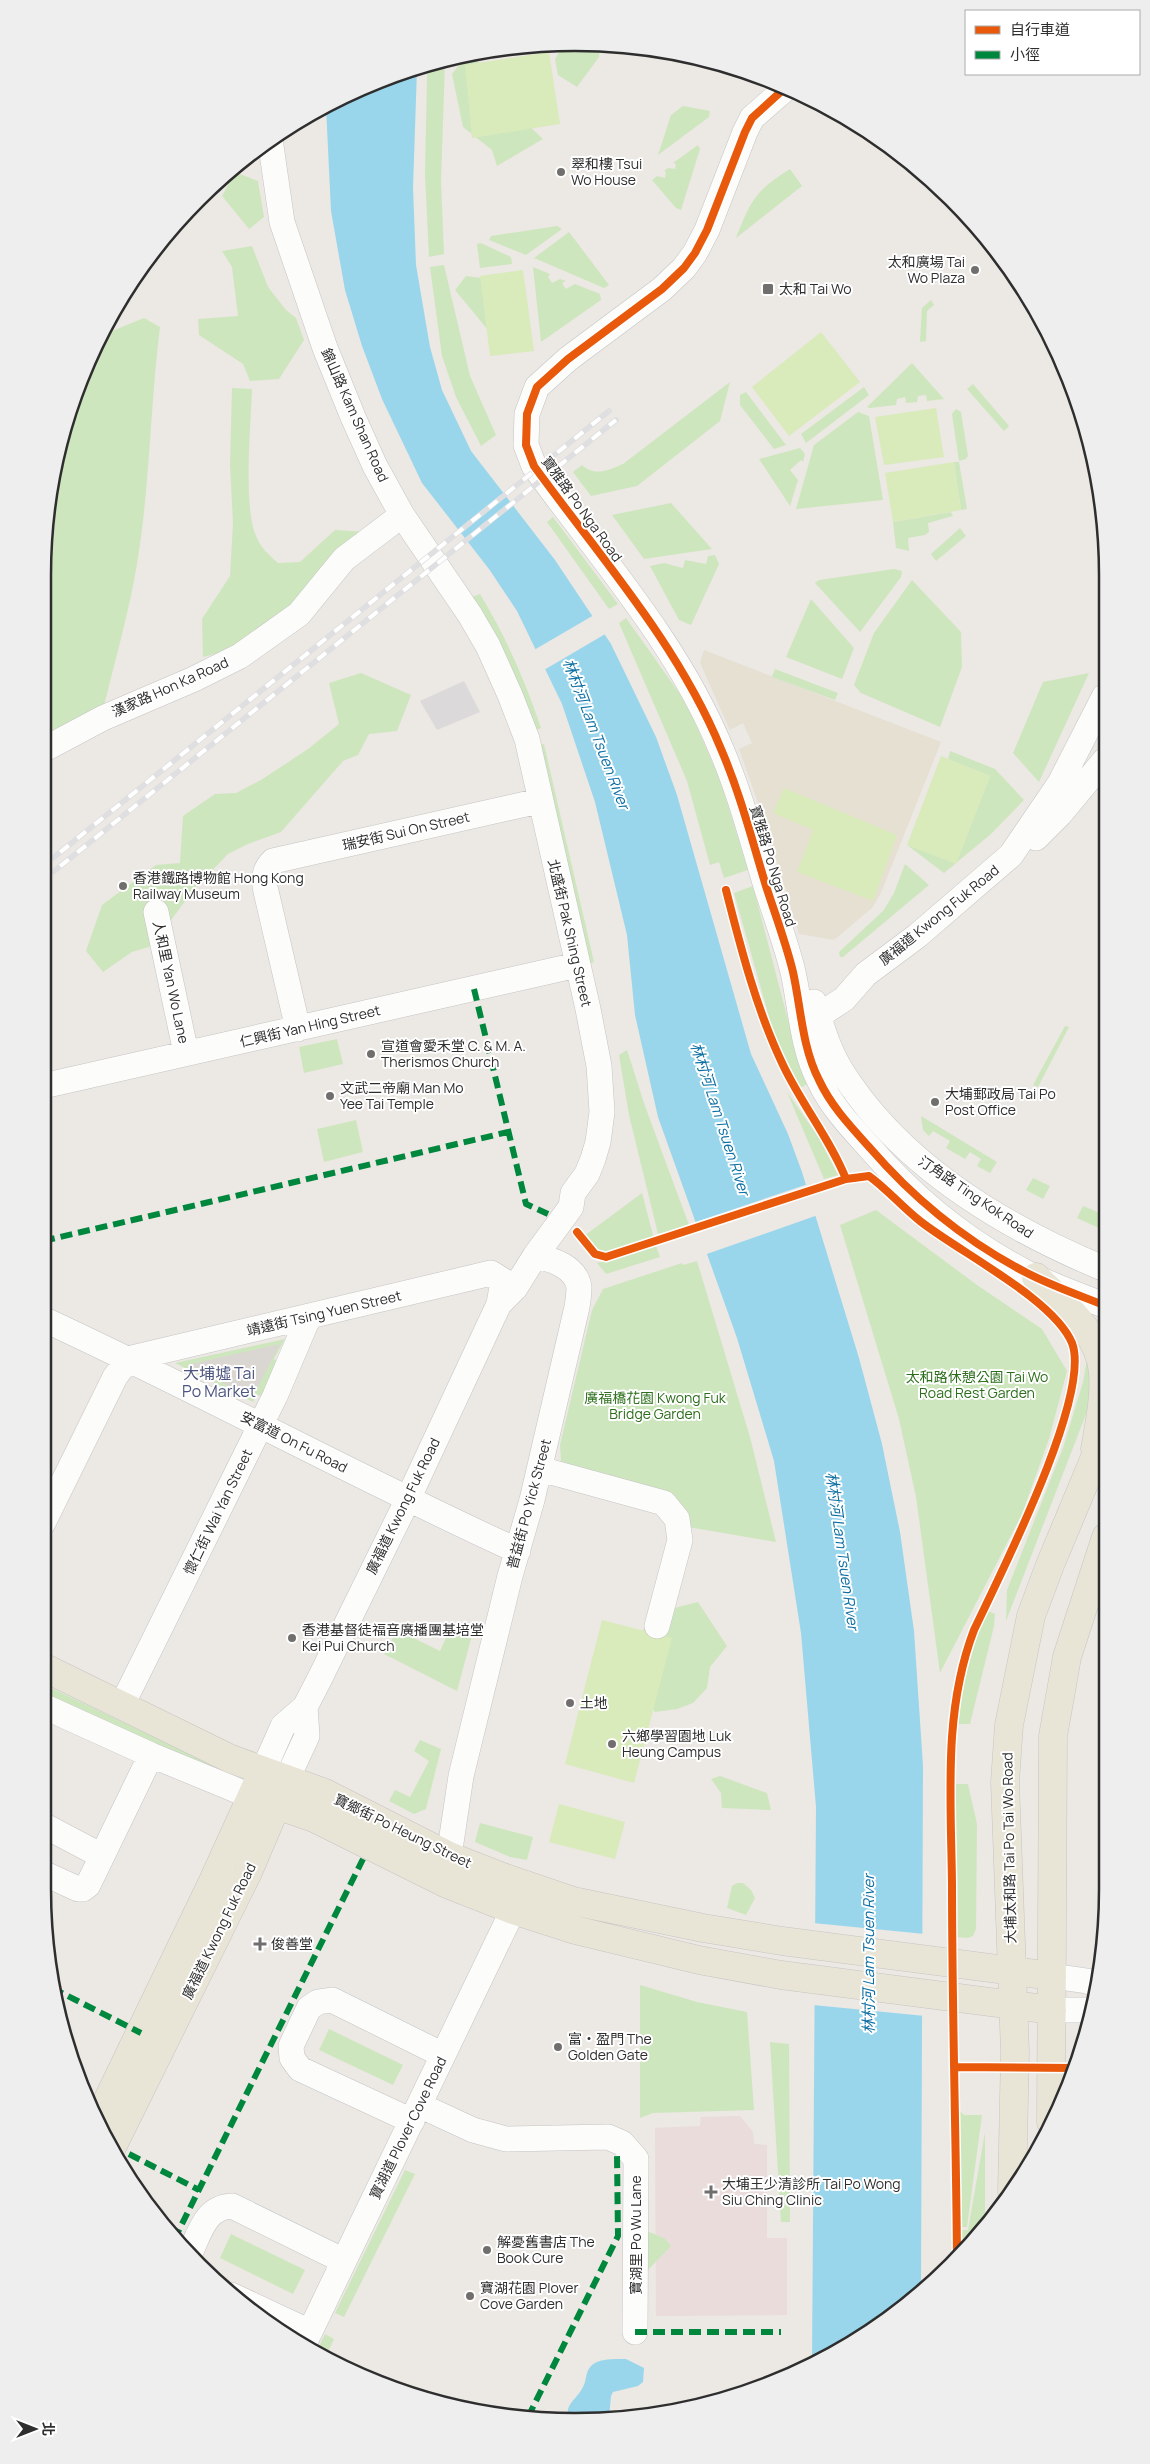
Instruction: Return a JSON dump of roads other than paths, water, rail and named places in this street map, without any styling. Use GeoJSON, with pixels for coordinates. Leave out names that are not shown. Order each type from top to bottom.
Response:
{"type":"FeatureCollection","features":[{"type":"Feature","properties":{"kind":"main road"},"geometry":{"type":"LineString","coordinates":[[1036,1278],[1083,1326],[1099,1357]]}},
{"type":"Feature","properties":{"kind":"main road"},"geometry":{"type":"LineString","coordinates":[[1094,1458],[1099,1411]]}},
{"type":"Feature","properties":{"kind":"main road","name":"大埔太和路 Tai Po Tai Wo Road"},"geometry":{"type":"LineString","coordinates":[[1012,2176],[1013,2007],[1010,1971],[1005,1782],[1009,1725],[1031,1616],[1099,1447]]}},
{"type":"Feature","properties":{"kind":"main road"},"geometry":{"type":"LineString","coordinates":[[1051,2107],[1053,1736],[1067,1657],[1099,1559]]}},
{"type":"Feature","properties":{"kind":"main road","name":"寶鄉街 Po Heung Street"},"geometry":{"type":"LineString","coordinates":[[51,1671],[230,1759],[325,1793],[443,1852],[500,1876],[573,1901],[702,1928],[782,1941],[1052,1976]]}},
{"type":"Feature","properties":{"kind":"main road","name":"廣福道 Kwong Fuk Road"},"geometry":{"type":"LineString","coordinates":[[102,2113],[265,1801],[275,1775]]}},
{"type":"Feature","properties":{"kind":"main road","name":"寶鄉街 Po Heung Street"},"geometry":{"type":"LineString","coordinates":[[265,1801],[314,1818],[414,1869],[514,1910],[575,1930],[699,1960],[781,1976],[1013,2007],[1052,2010]]}},
{"type":"Feature","properties":{"kind":"main road","name":"廣福道 Kwong Fuk Road"},"geometry":{"type":"LineString","coordinates":[[115,2140],[248,1872],[265,1801]]}},
{"type":"Feature","properties":{"kind":"street","name":"寶雅路 Po Nga Road"},"geometry":{"type":"LineString","coordinates":[[780,93],[752,118],[707,230],[695,253],[684,268],[662,288],[568,359],[537,387],[527,414],[526,445],[534,466],[636,603],[696,694],[733,777],[793,974]]}},
{"type":"Feature","properties":{"kind":"street","name":"錦山路 Kam Shan Road"},"geometry":{"type":"LineString","coordinates":[[271,149],[282,222],[313,313],[375,466],[402,515],[470,615],[488,646],[510,695]]}},
{"type":"Feature","properties":{"kind":"street","name":"漢家路 Hon Ka Road"},"geometry":{"type":"LineString","coordinates":[[51,745],[109,715],[194,679],[240,656],[299,614],[344,559],[402,515]]}},
{"type":"Feature","properties":{"kind":"street","name":"北盛街 Pak Shing Street"},"geometry":{"type":"LineString","coordinates":[[510,695],[527,739],[539,801],[599,1066],[602,1112],[598,1142],[580,1183]]}},
{"type":"Feature","properties":{"kind":"street","name":"廣福道 Kwong Fuk Road"},"geometry":{"type":"LineString","coordinates":[[1011,855],[1060,783],[1099,707]]}},
{"type":"Feature","properties":{"kind":"street","name":"廣福道 Kwong Fuk Road"},"geometry":{"type":"LineString","coordinates":[[808,1011],[850,994],[866,974],[917,936],[1011,855],[1031,842],[1048,827],[1099,767]]}},
{"type":"Feature","properties":{"kind":"street","name":"瑞安街 Sui On Street"},"geometry":{"type":"LineString","coordinates":[[298,1029],[265,887],[264,875],[274,861],[539,801]]}},
{"type":"Feature","properties":{"kind":"street","name":"人和里 Yan Wo Lane"},"geometry":{"type":"LineString","coordinates":[[156,912],[186,1053]]}},
{"type":"Feature","properties":{"kind":"street","name":"仁興街 Yan Hing Street"},"geometry":{"type":"LineString","coordinates":[[51,1084],[577,965]]}},
{"type":"Feature","properties":{"kind":"street","name":"汀角路 Ting Kok Road"},"geometry":{"type":"LineString","coordinates":[[793,974],[808,1011],[844,1075],[874,1116],[910,1153],[947,1181],[1016,1226],[1039,1239],[1099,1266]]}},
{"type":"Feature","properties":{"kind":"street","name":"汀角路 Ting Kok Road"},"geometry":{"type":"LineString","coordinates":[[808,1011],[818,1079],[849,1125],[896,1179],[942,1218],[997,1256],[1036,1278],[1099,1303]]}},
{"type":"Feature","properties":{"kind":"street","name":"廣福道 Kwong Fuk Road"},"geometry":{"type":"LineString","coordinates":[[275,1775],[307,1736],[305,1707],[408,1499],[506,1290],[535,1256],[571,1207],[580,1183]]}},
{"type":"Feature","properties":{"kind":"street","name":"廣福道 Kwong Fuk Road"},"geometry":{"type":"LineString","coordinates":[[506,1290],[510,1265],[561,1197],[580,1183]]}},
{"type":"Feature","properties":{"kind":"street","name":"普益街 Po Yick Street"},"geometry":{"type":"LineString","coordinates":[[443,1852],[449,1800],[461,1776],[510,1576],[540,1468],[577,1307],[578,1286],[571,1272],[549,1258],[535,1256]]}},
{"type":"Feature","properties":{"kind":"street","name":"靖遠街 Tsing Yuen Street"},"geometry":{"type":"LineString","coordinates":[[128,1358],[491,1274],[506,1290]]}},
{"type":"Feature","properties":{"kind":"street","name":"懷仁街 Wai Yan Street"},"geometry":{"type":"LineString","coordinates":[[122,1705],[261,1425],[308,1316]]}},
{"type":"Feature","properties":{"kind":"street","name":"安富道 On Fu Road"},"geometry":{"type":"LineString","coordinates":[[51,1323],[128,1358],[194,1394],[518,1551]]}},
{"type":"Feature","properties":{"kind":"street"},"geometry":{"type":"LineString","coordinates":[[51,1505],[115,1377],[128,1358]]}},
{"type":"Feature","properties":{"kind":"street"},"geometry":{"type":"LineString","coordinates":[[540,1468],[664,1503],[677,1519],[680,1540],[656,1626]]}},
{"type":"Feature","properties":{"kind":"street","name":"寶鄉街 Po Heung Street"},"geometry":{"type":"LineString","coordinates":[[51,1710],[150,1755],[265,1801]]}},
{"type":"Feature","properties":{"kind":"street"},"geometry":{"type":"LineString","coordinates":[[51,1877],[78,1890],[88,1885],[150,1755]]}},
{"type":"Feature","properties":{"kind":"street"},"geometry":{"type":"LineString","coordinates":[[51,1830],[102,1856]]}},
{"type":"Feature","properties":{"kind":"street","name":"寶湖道 Plover Cove Road"},"geometry":{"type":"LineString","coordinates":[[307,2339],[514,1910]]}},
{"type":"Feature","properties":{"kind":"street"},"geometry":{"type":"LineString","coordinates":[[1052,1976],[1090,1982]]}},
{"type":"Feature","properties":{"kind":"street","name":"寶湖里 Po Wu Lane"},"geometry":{"type":"LineString","coordinates":[[443,2055],[332,2000],[318,2002],[309,2008],[291,2046],[292,2058],[300,2069],[415,2113],[473,2130],[506,2139],[608,2137],[622,2143],[636,2160],[635,2332]]}},
{"type":"Feature","properties":{"kind":"street"},"geometry":{"type":"LineString","coordinates":[[1052,2010],[1085,2010]]}},
{"type":"Feature","properties":{"kind":"street"},"geometry":{"type":"LineString","coordinates":[[193,2247],[211,2212],[221,2206],[232,2206],[344,2262]]}},
{"type":"Feature","properties":{"kind":"water","name":"林村河 Lam Tsuen River"},"geometry":{"type":"Polygon","coordinates":[[[417,76],[413,188],[416,265],[430,347],[442,390],[471,451],[555,560],[611,644],[656,737],[677,795],[751,1054],[788,1134],[802,1172],[859,1358],[882,1444],[900,1532],[914,1631],[923,1766],[921,2282],[894,2305],[837,2343],[812,2356],[816,1807],[801,1633],[774,1461],[737,1338],[658,1117],[635,1015],[627,935],[595,802],[562,704],[517,611],[489,569],[422,483],[382,399],[362,346],[345,290],[331,211],[326,114],[375,91],[417,76]]]}},
{"type":"Feature","properties":{"kind":"water"},"geometry":{"type":"Polygon","coordinates":[[[613,2359],[626,2359],[644,2368],[643,2382],[638,2386],[613,2392],[610,2412],[568,2413],[569,2406],[583,2387],[590,2367],[595,2363],[613,2359]]]}},
{"type":"Feature","properties":{"kind":"railway"},"geometry":{"type":"LineString","coordinates":[[51,860],[609,411]]}},
{"type":"Feature","properties":{"kind":"railway"},"geometry":{"type":"LineString","coordinates":[[51,874],[616,420]]}},
{"type":"Feature","properties":{"kind":"place","name":"翠和樓 Tsui Wo House"},"geometry":{"type":"Point","coordinates":[561,172]}},
{"type":"Feature","properties":{"kind":"place","name":"太和廣場 Tai Wo Plaza"},"geometry":{"type":"Point","coordinates":[975,270]}},
{"type":"Feature","properties":{"kind":"place","name":"太和 Tai Wo"},"geometry":{"type":"Point","coordinates":[768,289]}},
{"type":"Feature","properties":{"kind":"place","name":"香港鐵路博物館 Hong Kong Railway Museum"},"geometry":{"type":"Point","coordinates":[123,886]}},
{"type":"Feature","properties":{"kind":"place","name":"宣道會愛禾堂 C. & M. A. Therismos Church"},"geometry":{"type":"Point","coordinates":[371,1054]}},
{"type":"Feature","properties":{"kind":"place","name":"文武二帝廟 Man Mo Yee Tai Temple"},"geometry":{"type":"Point","coordinates":[330,1096]}},
{"type":"Feature","properties":{"kind":"place","name":"大埔郵政局 Tai Po Post Office"},"geometry":{"type":"Point","coordinates":[935,1102]}},
{"type":"Feature","properties":{"kind":"place","name":"香港基督徒福音廣播團基培堂 Kei Pui Church"},"geometry":{"type":"Point","coordinates":[292,1638]}},
{"type":"Feature","properties":{"kind":"place","name":"土地"},"geometry":{"type":"Point","coordinates":[570,1703]}},
{"type":"Feature","properties":{"kind":"place","name":"六鄉學習園地 Luk Heung Campus"},"geometry":{"type":"Point","coordinates":[612,1744]}},
{"type":"Feature","properties":{"kind":"place","name":"俊善堂"},"geometry":{"type":"Point","coordinates":[260,1944]}},
{"type":"Feature","properties":{"kind":"place","name":"富‧盈門 The Golden Gate"},"geometry":{"type":"Point","coordinates":[558,2047]}},
{"type":"Feature","properties":{"kind":"place","name":"大埔王少清診所 Tai Po Wong Siu Ching Clinic"},"geometry":{"type":"Point","coordinates":[711,2192]}},
{"type":"Feature","properties":{"kind":"place","name":"解憂舊書店 The Book Cure"},"geometry":{"type":"Point","coordinates":[487,2250]}},
{"type":"Feature","properties":{"kind":"place","name":"寶湖花園 Plover Cove Garden"},"geometry":{"type":"Point","coordinates":[470,2296]}},
{"type":"Feature","properties":{"kind":"district","name":"大埔墟 Tai Po Market"},"geometry":{"type":"Point","coordinates":[219,1382]}},
{"type":"Feature","properties":{"kind":"park label","name":"太和路休憩公園 Tai Wo Road Rest Garden"},"geometry":{"type":"Point","coordinates":[977,1385]}},
{"type":"Feature","properties":{"kind":"park label","name":"廣福橋花園 Kwong Fuk Bridge Garden"},"geometry":{"type":"Point","coordinates":[655,1406]}}]}
